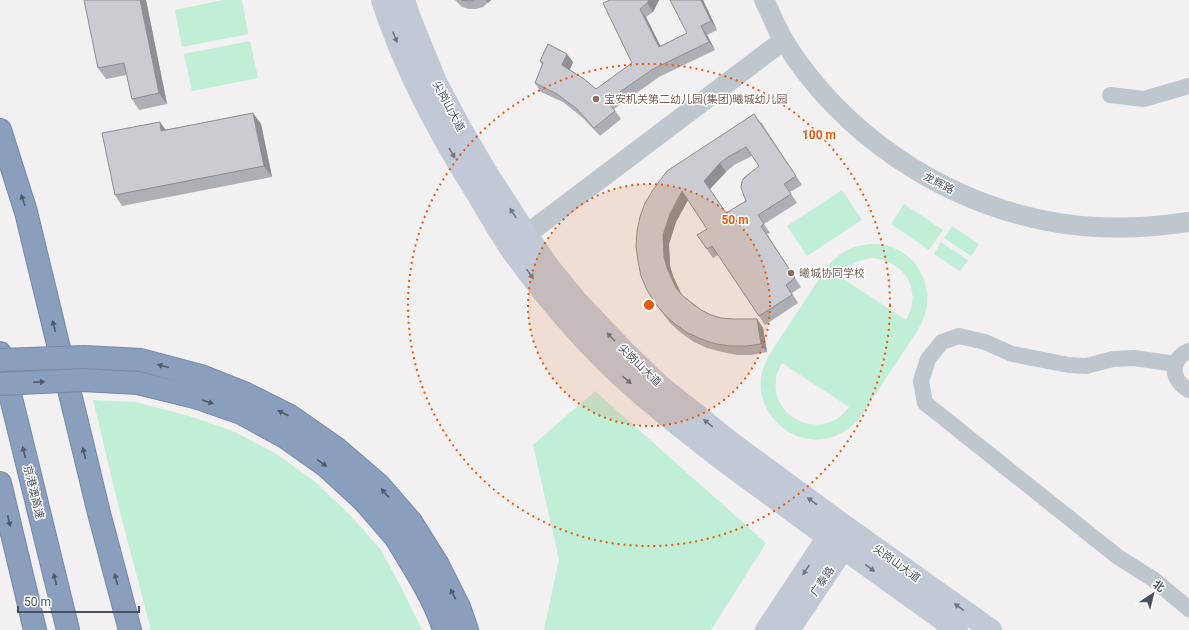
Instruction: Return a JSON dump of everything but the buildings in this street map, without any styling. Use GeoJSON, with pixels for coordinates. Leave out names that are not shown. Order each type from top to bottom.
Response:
{"type":"FeatureCollection","features":[{"type":"Feature","properties":{"kind":"highway"},"geometry":{"type":"LineString","coordinates":[[0,130],[26,212],[99,513],[130,630]]}},
{"type":"Feature","properties":{"kind":"highway","name":"京港澳高速"},"geometry":{"type":"LineString","coordinates":[[0,353],[68,630]]}},
{"type":"Feature","properties":{"kind":"highway"},"geometry":{"type":"LineString","coordinates":[[0,360],[84,357],[141,360],[201,376],[240,391],[290,416],[336,448],[379,485],[411,522],[438,565],[459,607],[467,630]]}},
{"type":"Feature","properties":{"kind":"highway"},"geometry":{"type":"LineString","coordinates":[[0,384],[82,380],[138,383],[195,397],[241,413],[285,437],[326,466],[364,502],[396,538],[420,579],[444,630]]}},
{"type":"Feature","properties":{"kind":"highway"},"geometry":{"type":"LineString","coordinates":[[0,483],[35,630]]}},
{"type":"Feature","properties":{"kind":"main road","name":"尖岗山大道"},"geometry":{"type":"LineString","coordinates":[[382,0],[406,64],[432,118],[462,170],[518,241]]}},
{"type":"Feature","properties":{"kind":"main road","name":"尖岗山大道"},"geometry":{"type":"LineString","coordinates":[[404,0],[436,82],[483,166],[536,283],[612,368],[680,427],[720,458],[991,630]]}},
{"type":"Feature","properties":{"kind":"main road","name":"尖岗山大道"},"geometry":{"type":"LineString","coordinates":[[841,535],[957,630]]}},
{"type":"Feature","properties":{"kind":"main road","name":"广泰路"},"geometry":{"type":"LineString","coordinates":[[766,630],[841,535]]}},
{"type":"Feature","properties":{"kind":"main road","name":"广泰路"},"geometry":{"type":"LineString","coordinates":[[789,630],[841,535]]}},
{"type":"Feature","properties":{"kind":"street","name":"龙辉路"},"geometry":{"type":"LineString","coordinates":[[764,0],[784,40],[811,79],[842,114],[878,145],[916,171],[958,193],[1002,210],[1025,216],[1048,221],[1094,227],[1141,227],[1189,222]]}},
{"type":"Feature","properties":{"kind":"street"},"geometry":{"type":"LineString","coordinates":[[518,241],[784,40]]}},
{"type":"Feature","properties":{"kind":"street"},"geometry":{"type":"LineString","coordinates":[[1110,95],[1144,100],[1189,86]]}},
{"type":"Feature","properties":{"kind":"street"},"geometry":{"type":"LineString","coordinates":[[1176,364],[1134,358],[1113,359],[1086,366],[1069,365],[1012,354],[985,342],[959,336],[942,342],[928,359],[921,381],[925,403],[1118,557],[1153,579],[1189,609]]}},
{"type":"Feature","properties":{"kind":"street"},"geometry":{"type":"LineString","coordinates":[[1189,351],[1181,355],[1176,364],[1175,374],[1177,380],[1184,388],[1189,390]]}},
{"type":"Feature","properties":{"kind":"green space"},"geometry":{"type":"Polygon","coordinates":[[[223,0],[242,0],[248,34],[182,47],[175,10],[223,0]]]}},
{"type":"Feature","properties":{"kind":"green space"},"geometry":{"type":"Polygon","coordinates":[[[250,41],[258,78],[192,91],[184,54],[250,41]]]}},
{"type":"Feature","properties":{"kind":"green space"},"geometry":{"type":"Polygon","coordinates":[[[842,190],[862,220],[807,256],[787,226],[842,190]]]}},
{"type":"Feature","properties":{"kind":"green space"},"geometry":{"type":"Polygon","coordinates":[[[904,204],[943,230],[929,250],[891,224],[904,204]]]}},
{"type":"Feature","properties":{"kind":"green space"},"geometry":{"type":"Polygon","coordinates":[[[952,226],[979,244],[971,256],[944,238],[952,226]]]}},
{"type":"Feature","properties":{"kind":"green space"},"geometry":{"type":"Polygon","coordinates":[[[941,242],[968,260],[960,271],[934,254],[941,242]]]}},
{"type":"Feature","properties":{"kind":"green space"},"geometry":{"type":"Polygon","coordinates":[[[878,244],[893,248],[910,258],[915,264],[924,279],[926,287],[927,304],[924,316],[919,328],[861,416],[853,425],[843,432],[827,439],[810,439],[795,435],[781,426],[770,414],[763,400],[761,383],[764,366],[769,355],[827,267],[837,257],[846,251],[858,246],[878,244]],[[872,258],[862,260],[854,264],[839,276],[906,320],[911,309],[912,298],[908,279],[902,271],[894,265],[884,260],[872,258]],[[782,363],[776,380],[776,390],[778,400],[790,415],[807,424],[817,425],[833,421],[842,415],[849,407],[782,363]]]}},
{"type":"Feature","properties":{"kind":"green space"},"geometry":{"type":"Polygon","coordinates":[[[595,391],[766,543],[711,630],[544,630],[559,559],[533,445],[595,391]]]}},
{"type":"Feature","properties":{"kind":"green space"},"geometry":{"type":"Polygon","coordinates":[[[93,400],[135,402],[189,416],[233,431],[275,453],[314,481],[350,515],[381,550],[422,630],[151,630],[93,400]]]}},
{"type":"Feature","properties":{"kind":"place","name":"宝安机关第二幼儿园(集团)曦城幼儿园"},"geometry":{"type":"Point","coordinates":[596,99]}},
{"type":"Feature","properties":{"kind":"place","name":"曦城协同学校"},"geometry":{"type":"Point","coordinates":[791,273]}}]}
